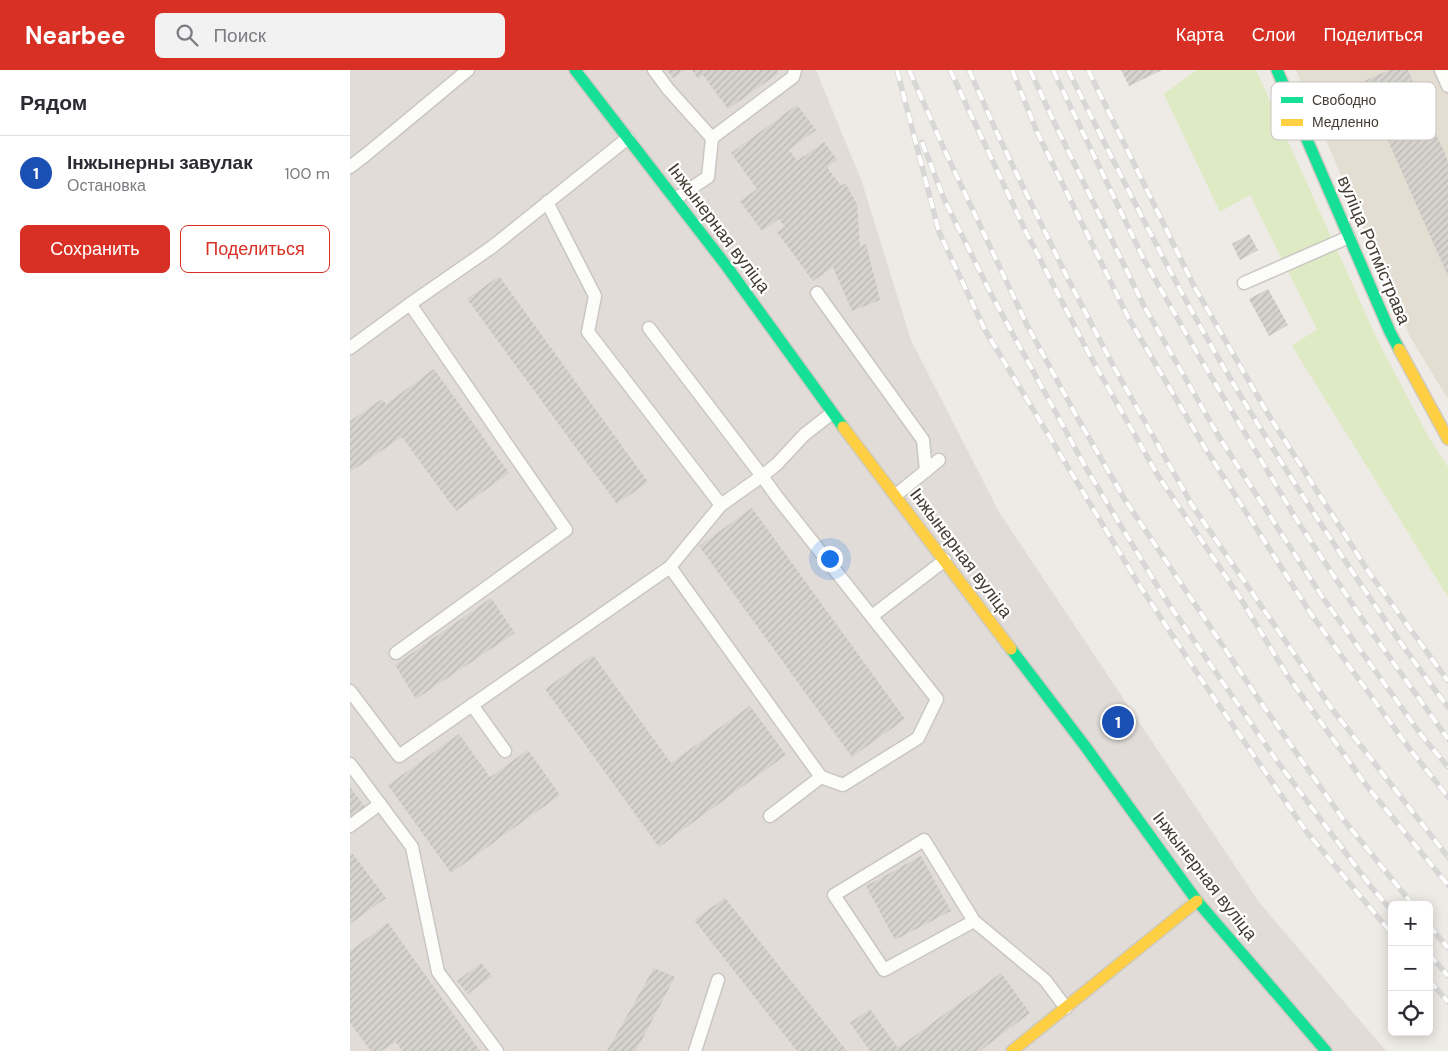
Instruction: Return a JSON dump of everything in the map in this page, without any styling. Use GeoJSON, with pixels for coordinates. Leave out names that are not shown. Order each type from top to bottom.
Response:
{"type":"FeatureCollection","features":[{"type":"Feature","properties":{"kind":"street","name":"Інжынерная вуліца"},"geometry":{"type":"LineString","coordinates":[[575,70],[736,279],[832,413],[1085,746],[1197,901],[1326,1051]]}},
{"type":"Feature","properties":{"kind":"street","name":"вуліца Ротмістрава"},"geometry":{"type":"LineString","coordinates":[[1277,70],[1282,82]]}},
{"type":"Feature","properties":{"kind":"street","name":"вуліца Ротмістрава"},"geometry":{"type":"LineString","coordinates":[[1307,140],[1390,332],[1443,419],[1448,439]]}},
{"type":"Feature","properties":{"kind":"street"},"geometry":{"type":"LineString","coordinates":[[1012,1051],[1197,901]]}},
{"type":"Feature","properties":{"kind":"lane"},"geometry":{"type":"LineString","coordinates":[[350,167],[468,70]]}},
{"type":"Feature","properties":{"kind":"lane"},"geometry":{"type":"LineString","coordinates":[[654,70],[668,89],[712,138]]}},
{"type":"Feature","properties":{"kind":"lane"},"geometry":{"type":"LineString","coordinates":[[674,199],[708,177],[712,138],[793,77],[795,70]]}},
{"type":"Feature","properties":{"kind":"lane"},"geometry":{"type":"LineString","coordinates":[[1441,70],[1448,86]]}},
{"type":"Feature","properties":{"kind":"lane"},"geometry":{"type":"LineString","coordinates":[[350,348],[492,247],[628,138]]}},
{"type":"Feature","properties":{"kind":"lane"},"geometry":{"type":"LineString","coordinates":[[547,202],[595,296],[588,332],[721,505]]}},
{"type":"Feature","properties":{"kind":"lane"},"geometry":{"type":"LineString","coordinates":[[1244,283],[1349,237]]}},
{"type":"Feature","properties":{"kind":"lane"},"geometry":{"type":"LineString","coordinates":[[817,293],[923,440],[926,471]]}},
{"type":"Feature","properties":{"kind":"lane"},"geometry":{"type":"LineString","coordinates":[[396,653],[566,530],[410,304]]}},
{"type":"Feature","properties":{"kind":"lane"},"geometry":{"type":"LineString","coordinates":[[649,328],[777,497],[937,699],[918,738],[843,785],[821,777],[670,567]]}},
{"type":"Feature","properties":{"kind":"lane"},"geometry":{"type":"LineString","coordinates":[[350,691],[399,756],[670,567],[721,505],[777,464],[804,435],[832,413]]}},
{"type":"Feature","properties":{"kind":"lane"},"geometry":{"type":"LineString","coordinates":[[896,495],[939,460]]}},
{"type":"Feature","properties":{"kind":"lane"},"geometry":{"type":"LineString","coordinates":[[872,616],[945,560]]}},
{"type":"Feature","properties":{"kind":"lane"},"geometry":{"type":"LineString","coordinates":[[472,705],[505,751]]}},
{"type":"Feature","properties":{"kind":"lane"},"geometry":{"type":"LineString","coordinates":[[350,764],[412,848],[438,972],[496,1051]]}},
{"type":"Feature","properties":{"kind":"lane"},"geometry":{"type":"LineString","coordinates":[[770,816],[821,777]]}},
{"type":"Feature","properties":{"kind":"lane"},"geometry":{"type":"LineString","coordinates":[[350,826],[380,804]]}},
{"type":"Feature","properties":{"kind":"lane"},"geometry":{"type":"LineString","coordinates":[[974,921],[884,970],[834,895],[924,840],[974,921],[1045,980],[1066,1008]]}},
{"type":"Feature","properties":{"kind":"lane"},"geometry":{"type":"LineString","coordinates":[[695,1051],[718,980]]}},
{"type":"Feature","properties":{"kind":"shaded area"},"geometry":{"type":"Polygon","coordinates":[[[350,70],[816,70],[862,182],[911,340],[999,512],[1259,902],[1386,1051],[350,1051],[350,70]]]}},
{"type":"Feature","properties":{"kind":"shaded area"},"geometry":{"type":"Polygon","coordinates":[[[1296,70],[1448,70],[1448,399],[1410,337],[1326,140],[1436,140],[1436,82],[1301,82],[1296,70]]]}},
{"type":"Feature","properties":{"kind":"green space"},"geometry":{"type":"Polygon","coordinates":[[[1197,70],[1256,70],[1271,103],[1271,140],[1288,140],[1378,341],[1429,438],[1448,467],[1448,597],[1292,346],[1317,329],[1250,195],[1220,212],[1164,94],[1197,70]]]}},
{"type":"Feature","properties":{"kind":"building"},"geometry":{"type":"Polygon","coordinates":[[[667,70],[685,70],[673,78],[667,70]]]}},
{"type":"Feature","properties":{"kind":"building"},"geometry":{"type":"Polygon","coordinates":[[[692,70],[777,70],[779,73],[728,109],[703,75],[698,79],[692,70]]]}},
{"type":"Feature","properties":{"kind":"building"},"geometry":{"type":"Polygon","coordinates":[[[1121,70],[1162,70],[1129,86],[1121,70]]]}},
{"type":"Feature","properties":{"kind":"building"},"geometry":{"type":"Polygon","coordinates":[[[1389,70],[1408,70],[1413,82],[1362,82],[1389,70]]]}},
{"type":"Feature","properties":{"kind":"building"},"geometry":{"type":"Polygon","coordinates":[[[797,105],[816,130],[789,150],[797,161],[824,142],[837,160],[827,167],[841,186],[845,183],[857,204],[860,247],[866,244],[880,300],[852,311],[833,267],[813,281],[777,232],[785,227],[779,219],[762,231],[740,201],[757,189],[731,153],[797,105]]]}},
{"type":"Feature","properties":{"kind":"building"},"geometry":{"type":"Polygon","coordinates":[[[1436,134],[1448,161],[1448,276],[1388,140],[1436,140],[1436,134]]]}},
{"type":"Feature","properties":{"kind":"building"},"geometry":{"type":"Polygon","coordinates":[[[1249,234],[1258,250],[1240,260],[1232,244],[1249,234]]]}},
{"type":"Feature","properties":{"kind":"building"},"geometry":{"type":"Polygon","coordinates":[[[499,276],[648,482],[617,504],[467,299],[499,276]]]}},
{"type":"Feature","properties":{"kind":"building"},"geometry":{"type":"Polygon","coordinates":[[[1268,289],[1288,325],[1269,336],[1249,299],[1268,289]]]}},
{"type":"Feature","properties":{"kind":"building"},"geometry":{"type":"Polygon","coordinates":[[[434,369],[509,473],[456,511],[402,437],[350,472],[350,421],[382,399],[386,404],[434,369]]]}},
{"type":"Feature","properties":{"kind":"building"},"geometry":{"type":"Polygon","coordinates":[[[752,508],[905,719],[852,757],[699,546],[752,508]]]}},
{"type":"Feature","properties":{"kind":"building"},"geometry":{"type":"Polygon","coordinates":[[[491,598],[515,633],[416,699],[395,665],[491,598]]]}},
{"type":"Feature","properties":{"kind":"building"},"geometry":{"type":"Polygon","coordinates":[[[593,655],[671,763],[750,706],[786,755],[659,847],[545,689],[593,655]]]}},
{"type":"Feature","properties":{"kind":"building"},"geometry":{"type":"Polygon","coordinates":[[[459,734],[490,777],[528,750],[560,795],[451,873],[388,785],[459,734]]]}},
{"type":"Feature","properties":{"kind":"building"},"geometry":{"type":"Polygon","coordinates":[[[350,787],[365,807],[350,818],[350,787]]]}},
{"type":"Feature","properties":{"kind":"building"},"geometry":{"type":"Polygon","coordinates":[[[353,854],[386,898],[350,924],[350,856],[353,854]]]}},
{"type":"Feature","properties":{"kind":"building"},"geometry":{"type":"Polygon","coordinates":[[[921,856],[951,911],[895,940],[866,886],[921,856]]]}},
{"type":"Feature","properties":{"kind":"building"},"geometry":{"type":"Polygon","coordinates":[[[725,898],[847,1051],[797,1051],[694,920],[725,898]]]}},
{"type":"Feature","properties":{"kind":"building"},"geometry":{"type":"Polygon","coordinates":[[[388,923],[480,1051],[402,1051],[396,1042],[381,1051],[371,1051],[350,1023],[350,951],[388,923]]]}},
{"type":"Feature","properties":{"kind":"building"},"geometry":{"type":"Polygon","coordinates":[[[481,963],[492,976],[468,994],[457,981],[481,963]]]}},
{"type":"Feature","properties":{"kind":"building"},"geometry":{"type":"Polygon","coordinates":[[[654,968],[675,977],[636,1051],[607,1051],[654,968]]]}},
{"type":"Feature","properties":{"kind":"building"},"geometry":{"type":"Polygon","coordinates":[[[1001,973],[1030,1013],[980,1051],[870,1051],[850,1023],[870,1009],[898,1048],[1001,973]]]}},
{"type":"Feature","properties":{"kind":"railway"},"geometry":{"type":"LineString","coordinates":[[897,70],[939,232],[985,330],[1138,583],[1203,682],[1306,831],[1388,929]]}},
{"type":"Feature","properties":{"kind":"railway"},"geometry":{"type":"LineString","coordinates":[[909,70],[1027,325],[1125,500],[1264,707],[1343,819],[1410,901]]}},
{"type":"Feature","properties":{"kind":"railway"},"geometry":{"type":"LineString","coordinates":[[950,70],[1025,230],[1089,354],[1157,474],[1239,596],[1287,675],[1366,785],[1448,885]]}},
{"type":"Feature","properties":{"kind":"railway"},"geometry":{"type":"LineString","coordinates":[[969,70],[997,133],[1067,277],[1115,369],[1192,505],[1332,709],[1448,857]]}},
{"type":"Feature","properties":{"kind":"railway"},"geometry":{"type":"LineString","coordinates":[[1012,70],[1038,134],[1129,319],[1205,448],[1311,614],[1409,748],[1448,797]]}},
{"type":"Feature","properties":{"kind":"railway"},"geometry":{"type":"LineString","coordinates":[[1030,70],[1144,306],[1219,437],[1323,598],[1422,736],[1448,767]]}},
{"type":"Feature","properties":{"kind":"railway"},"geometry":{"type":"LineString","coordinates":[[1053,70],[1144,260],[1200,358],[1298,522],[1365,623],[1448,739]]}},
{"type":"Feature","properties":{"kind":"railway"},"geometry":{"type":"LineString","coordinates":[[1068,70],[1168,267],[1231,380],[1317,518],[1397,637],[1448,707]]}},
{"type":"Feature","properties":{"kind":"railway"},"geometry":{"type":"LineString","coordinates":[[1088,70],[1195,288],[1268,414],[1368,571],[1448,681]]}},
{"type":"Feature","properties":{"kind":"railway"},"geometry":{"type":"LineString","coordinates":[[922,142],[944,199],[991,294],[1086,468],[1164,597],[1277,761],[1372,888],[1388,906]]}},
{"type":"Feature","properties":{"kind":"railway"},"geometry":{"type":"LineString","coordinates":[[1433,930],[1448,948]]}},
{"type":"Feature","properties":{"kind":"railway"},"geometry":{"type":"LineString","coordinates":[[1433,959],[1448,976]]}},
{"type":"Feature","properties":{"kind":"railway"},"geometry":{"type":"LineString","coordinates":[[1433,985],[1448,1002]]}},
{"type":"Feature","properties":{"kind":"traffic: fast"},"geometry":{"type":"LineString","coordinates":[[575,70],[725,264],[843,427]]}},
{"type":"Feature","properties":{"kind":"traffic: fast"},"geometry":{"type":"LineString","coordinates":[[1277,70],[1282,82]]}},
{"type":"Feature","properties":{"kind":"traffic: fast"},"geometry":{"type":"LineString","coordinates":[[1307,140],[1399,349]]}},
{"type":"Feature","properties":{"kind":"traffic: fast"},"geometry":{"type":"LineString","coordinates":[[1011,649],[1085,746],[1197,901],[1326,1051]]}},
{"type":"Feature","properties":{"kind":"traffic: slow"},"geometry":{"type":"LineString","coordinates":[[1399,349],[1448,439]]}},
{"type":"Feature","properties":{"kind":"traffic: slow"},"geometry":{"type":"LineString","coordinates":[[843,427],[1011,649]]}},
{"type":"Feature","properties":{"kind":"traffic: slow"},"geometry":{"type":"LineString","coordinates":[[1012,1051],[1197,901]]}},
{"type":"Feature","properties":{"kind":"place","name":"Інжынерны завулак"},"geometry":{"type":"Point","coordinates":[1118,722]}}]}
